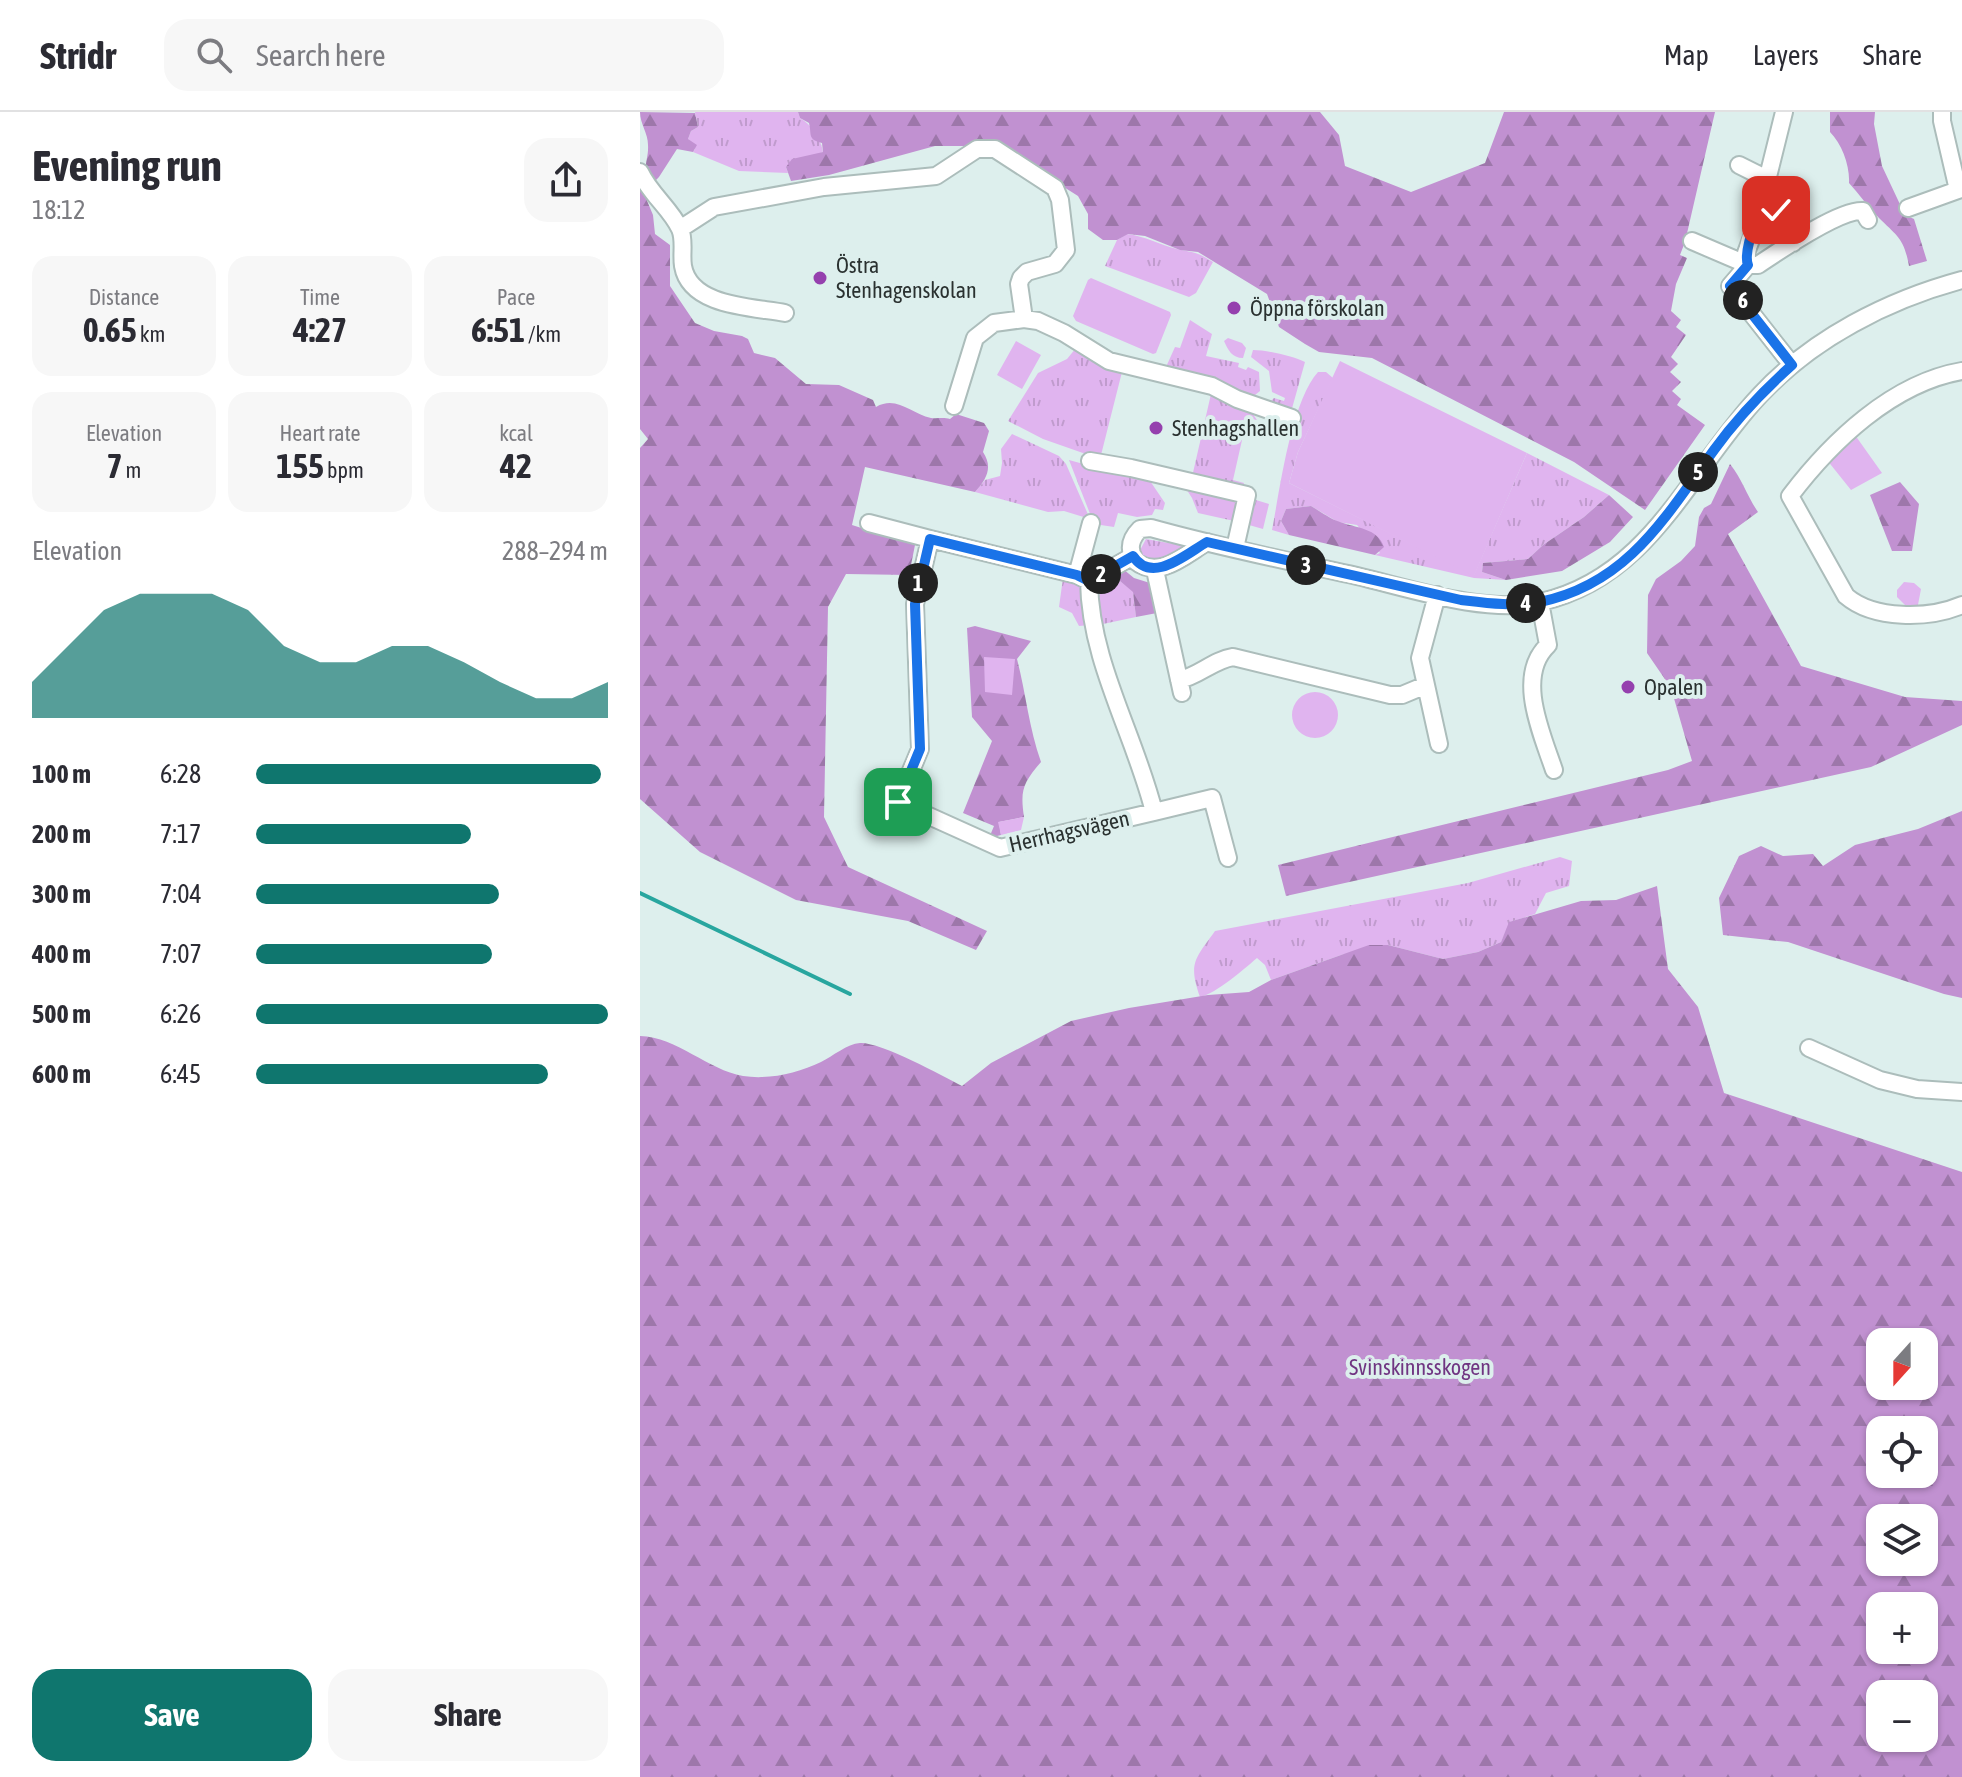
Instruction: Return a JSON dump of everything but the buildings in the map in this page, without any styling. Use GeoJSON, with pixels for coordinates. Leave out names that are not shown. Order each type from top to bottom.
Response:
{"type":"FeatureCollection","features":[{"type":"Feature","properties":{"kind":"street"},"geometry":{"type":"LineString","coordinates":[[1748,265],[1746,253],[1784,112]]}},
{"type":"Feature","properties":{"kind":"street"},"geometry":{"type":"LineString","coordinates":[[1908,208],[1960,190],[1942,112]]}},
{"type":"Feature","properties":{"kind":"street"},"geometry":{"type":"LineString","coordinates":[[680,229],[714,207],[824,187],[936,176],[977,149],[995,149],[1055,188],[1060,200],[1066,250],[1055,264],[1027,272],[1021,278],[1019,284],[1024,319]]}},
{"type":"Feature","properties":{"kind":"street"},"geometry":{"type":"LineString","coordinates":[[1739,165],[1767,179],[1770,191],[1795,229],[1793,243]]}},
{"type":"Feature","properties":{"kind":"street"},"geometry":{"type":"LineString","coordinates":[[642,181],[680,229],[683,266],[688,282],[710,298],[785,313]]}},
{"type":"Feature","properties":{"kind":"street"},"geometry":{"type":"LineString","coordinates":[[1692,241],[1748,265],[1758,265],[1820,227],[1859,210],[1868,220]]}},
{"type":"Feature","properties":{"kind":"street"},"geometry":{"type":"LineString","coordinates":[[1757,220],[1770,211],[1820,227]]}},
{"type":"Feature","properties":{"kind":"street"},"geometry":{"type":"LineString","coordinates":[[1748,265],[1730,286],[1792,365]]}},
{"type":"Feature","properties":{"kind":"street"},"geometry":{"type":"LineString","coordinates":[[1207,542],[1155,570],[1141,565],[1130,549],[1140,529],[1158,530],[1437,595],[1493,603],[1540,602],[1585,585],[1617,567],[1643,545],[1736,421],[1792,365],[1867,316],[1906,298],[1962,280]]}},
{"type":"Feature","properties":{"kind":"street"},"geometry":{"type":"LineString","coordinates":[[954,406],[975,338],[994,323],[1024,319],[1038,321],[1064,333],[1109,361],[1212,386],[1237,399],[1292,418]]}},
{"type":"Feature","properties":{"kind":"street"},"geometry":{"type":"LineString","coordinates":[[1962,371],[1934,378],[1870,415],[1815,463],[1790,496],[1846,596],[1856,604],[1904,616],[1925,615],[1962,605]]}},
{"type":"Feature","properties":{"kind":"street"},"geometry":{"type":"LineString","coordinates":[[1090,461],[1247,495],[1235,548]]}},
{"type":"Feature","properties":{"kind":"street"},"geometry":{"type":"LineString","coordinates":[[869,523],[1083,578],[1133,556]]}},
{"type":"Feature","properties":{"kind":"street"},"geometry":{"type":"LineString","coordinates":[[1083,578],[1091,523]]}},
{"type":"Feature","properties":{"kind":"street","name":"Herrhagsvägen"},"geometry":{"type":"LineString","coordinates":[[930,539],[915,604],[920,749],[890,799],[1000,848],[1212,798],[1228,858]]}},
{"type":"Feature","properties":{"kind":"street"},"geometry":{"type":"LineString","coordinates":[[1155,570],[1180,686],[1221,660],[1233,657],[1390,695],[1402,695],[1426,685]]}},
{"type":"Feature","properties":{"kind":"street","name":"Herrhagsvägen"},"geometry":{"type":"LineString","coordinates":[[1083,578],[1105,667],[1128,739],[1143,771],[1154,812]]}},
{"type":"Feature","properties":{"kind":"street"},"geometry":{"type":"LineString","coordinates":[[1437,595],[1420,658],[1439,744]]}},
{"type":"Feature","properties":{"kind":"street"},"geometry":{"type":"LineString","coordinates":[[1540,602],[1548,645],[1540,653],[1534,669],[1533,693],[1554,770]]}},
{"type":"Feature","properties":{"kind":"street"},"geometry":{"type":"LineString","coordinates":[[1809,1048],[1897,1085],[1962,1092]]}},
{"type":"Feature","properties":{"kind":"green space"},"geometry":{"type":"Polygon","coordinates":[[[640,112],[695,113],[698,127],[691,131],[688,139],[697,145],[693,152],[677,149],[653,183],[646,168],[648,141],[640,112]]]}},
{"type":"Feature","properties":{"kind":"green space"},"geometry":{"type":"Polygon","coordinates":[[[695,112],[798,112],[815,132],[823,152],[786,167],[788,173],[739,171],[693,152],[695,149],[688,139],[691,131],[698,127],[695,112]]]}},
{"type":"Feature","properties":{"kind":"green space"},"geometry":{"type":"Polygon","coordinates":[[[798,112],[1320,112],[1339,135],[1345,166],[1411,192],[1485,163],[1504,112],[1715,112],[1680,255],[1687,258],[1676,284],[1671,311],[1681,320],[1676,327],[1686,335],[1671,357],[1678,364],[1670,372],[1681,382],[1672,391],[1681,399],[1677,405],[1705,425],[1645,510],[1574,462],[1372,358],[1319,352],[1305,344],[1279,327],[1267,294],[1198,252],[1180,250],[1145,236],[1128,234],[1117,240],[1103,240],[1088,229],[1088,214],[1078,196],[999,146],[935,146],[829,175],[791,181],[786,167],[792,159],[823,152],[822,143],[812,138],[809,123],[800,118],[798,112]]]}},
{"type":"Feature","properties":{"kind":"green space"},"geometry":{"type":"Polygon","coordinates":[[[1830,112],[1875,112],[1874,124],[1882,166],[1905,215],[1914,219],[1927,261],[1909,266],[1899,238],[1849,183],[1844,156],[1830,132],[1830,112]]]}},
{"type":"Feature","properties":{"kind":"green space"},"geometry":{"type":"Polygon","coordinates":[[[640,184],[653,215],[655,234],[670,245],[670,286],[695,323],[748,339],[754,353],[775,358],[806,384],[839,385],[873,400],[876,407],[897,404],[931,418],[950,419],[956,414],[984,423],[989,431],[983,452],[988,463],[987,473],[975,492],[865,467],[852,525],[915,545],[909,575],[846,574],[828,607],[824,817],[848,867],[987,931],[976,950],[908,921],[796,900],[700,852],[640,799],[640,448],[648,439],[640,429],[640,184]]]}},
{"type":"Feature","properties":{"kind":"green space"},"geometry":{"type":"Polygon","coordinates":[[[1127,234],[1195,253],[1213,262],[1196,293],[1189,297],[1105,266],[1117,240],[1127,234]]]}},
{"type":"Feature","properties":{"kind":"green space"},"geometry":{"type":"Polygon","coordinates":[[[1091,278],[1170,312],[1156,353],[1076,321],[1073,316],[1091,278]]]}},
{"type":"Feature","properties":{"kind":"green space"},"geometry":{"type":"Polygon","coordinates":[[[1190,320],[1212,334],[1206,356],[1239,363],[1238,367],[1259,372],[1260,391],[1250,399],[1166,367],[1175,347],[1180,348],[1190,320]]]}},
{"type":"Feature","properties":{"kind":"green space"},"geometry":{"type":"Polygon","coordinates":[[[1228,338],[1242,343],[1246,348],[1243,358],[1236,357],[1229,350],[1224,341],[1228,338]]]}},
{"type":"Feature","properties":{"kind":"green space"},"geometry":{"type":"Polygon","coordinates":[[[1016,341],[1041,355],[1022,389],[997,375],[1016,341]]]}},
{"type":"Feature","properties":{"kind":"green space"},"geometry":{"type":"Polygon","coordinates":[[[1076,348],[1122,372],[1100,459],[1043,439],[1008,421],[1038,373],[1067,359],[1076,348]]]}},
{"type":"Feature","properties":{"kind":"green space"},"geometry":{"type":"Polygon","coordinates":[[[1253,350],[1305,362],[1291,412],[1269,403],[1274,398],[1284,401],[1285,398],[1272,392],[1269,371],[1251,357],[1253,350]]]}},
{"type":"Feature","properties":{"kind":"green space"},"geometry":{"type":"Polygon","coordinates":[[[1340,361],[1527,453],[1474,576],[1289,483],[1298,452],[1340,361]]]}},
{"type":"Feature","properties":{"kind":"green space"},"geometry":{"type":"Polygon","coordinates":[[[1318,372],[1326,372],[1333,378],[1298,452],[1289,483],[1474,575],[1527,453],[1609,495],[1528,559],[1483,563],[1482,572],[1506,580],[1474,578],[1375,555],[1380,553],[1357,525],[1338,522],[1311,506],[1286,509],[1281,521],[1289,535],[1272,530],[1294,424],[1318,372]]]}},
{"type":"Feature","properties":{"kind":"green space"},"geometry":{"type":"Polygon","coordinates":[[[1211,394],[1250,410],[1257,420],[1247,418],[1233,480],[1244,483],[1243,488],[1192,477],[1211,394]]]}},
{"type":"Feature","properties":{"kind":"green space"},"geometry":{"type":"Polygon","coordinates":[[[1012,434],[1059,456],[1066,464],[1090,519],[1064,511],[1048,512],[975,492],[985,480],[1000,476],[1001,449],[1012,434]]]}},
{"type":"Feature","properties":{"kind":"green space"},"geometry":{"type":"Polygon","coordinates":[[[1855,435],[1882,473],[1851,490],[1827,460],[1855,435]]]}},
{"type":"Feature","properties":{"kind":"green space"},"geometry":{"type":"Polygon","coordinates":[[[1069,460],[1146,475],[1165,503],[1163,510],[1155,509],[1152,515],[1137,517],[1118,513],[1114,527],[1094,524],[1069,460]]]}},
{"type":"Feature","properties":{"kind":"green space"},"geometry":{"type":"Polygon","coordinates":[[[1730,464],[1758,512],[1728,534],[1801,666],[1905,697],[1962,701],[1962,725],[1871,767],[1286,896],[1278,865],[1668,770],[1692,761],[1671,688],[1647,653],[1648,595],[1656,579],[1681,561],[1695,546],[1699,517],[1704,508],[1711,504],[1730,464]]]}},
{"type":"Feature","properties":{"kind":"green space"},"geometry":{"type":"Polygon","coordinates":[[[1900,482],[1919,504],[1912,551],[1892,551],[1870,495],[1900,482]]]}},
{"type":"Feature","properties":{"kind":"green space"},"geometry":{"type":"Polygon","coordinates":[[[1183,484],[1239,496],[1234,521],[1198,513],[1183,484]]]}},
{"type":"Feature","properties":{"kind":"green space"},"geometry":{"type":"Polygon","coordinates":[[[1609,495],[1633,517],[1610,542],[1562,571],[1506,580],[1482,572],[1483,563],[1528,559],[1609,495]]]}},
{"type":"Feature","properties":{"kind":"green space"},"geometry":{"type":"Polygon","coordinates":[[[1256,500],[1269,504],[1263,529],[1249,525],[1256,500]]]}},
{"type":"Feature","properties":{"kind":"green space"},"geometry":{"type":"Polygon","coordinates":[[[1311,506],[1336,521],[1372,532],[1384,547],[1375,555],[1289,535],[1281,521],[1286,509],[1311,506]]]}},
{"type":"Feature","properties":{"kind":"green space"},"geometry":{"type":"Polygon","coordinates":[[[1146,539],[1186,548],[1169,560],[1144,560],[1139,552],[1146,539]]]}},
{"type":"Feature","properties":{"kind":"green space"},"geometry":{"type":"Polygon","coordinates":[[[1123,569],[1134,578],[1150,583],[1157,613],[1136,617],[1133,592],[1120,581],[1117,572],[1123,569]]]}},
{"type":"Feature","properties":{"kind":"green space"},"geometry":{"type":"Polygon","coordinates":[[[1063,578],[1078,583],[1081,588],[1090,625],[1079,626],[1072,613],[1059,607],[1063,578]]]}},
{"type":"Feature","properties":{"kind":"green space"},"geometry":{"type":"Polygon","coordinates":[[[1120,581],[1133,591],[1136,617],[1103,624],[1098,596],[1120,581]]]}},
{"type":"Feature","properties":{"kind":"green space"},"geometry":{"type":"Polygon","coordinates":[[[1904,582],[1914,583],[1921,589],[1917,610],[1904,610],[1905,605],[1897,597],[1897,590],[1904,582]]]}},
{"type":"Feature","properties":{"kind":"green space"},"geometry":{"type":"Polygon","coordinates":[[[975,626],[1031,641],[1017,659],[1041,762],[1024,787],[1024,817],[999,822],[1001,835],[989,838],[994,826],[963,813],[992,741],[972,717],[967,628],[975,626]]]}},
{"type":"Feature","properties":{"kind":"green space"},"geometry":{"type":"Polygon","coordinates":[[[984,657],[1015,659],[1012,695],[985,692],[984,657]]]}},
{"type":"Feature","properties":{"kind":"green space"},"geometry":{"type":"Polygon","coordinates":[[[1315,692],[1324,693],[1331,699],[1337,706],[1337,724],[1331,731],[1324,737],[1315,738],[1306,737],[1299,731],[1293,724],[1292,715],[1293,706],[1299,699],[1306,693],[1315,692]]]}},
{"type":"Feature","properties":{"kind":"green space"},"geometry":{"type":"Polygon","coordinates":[[[1962,811],[1962,998],[1788,942],[1723,935],[1719,898],[1739,856],[1761,846],[1783,856],[1813,854],[1823,866],[1855,845],[1918,829],[1962,811]]]}},
{"type":"Feature","properties":{"kind":"green space"},"geometry":{"type":"Polygon","coordinates":[[[1024,817],[1021,830],[1001,835],[998,822],[1024,817]]]}},
{"type":"Feature","properties":{"kind":"green space"},"geometry":{"type":"Polygon","coordinates":[[[1560,857],[1572,861],[1569,886],[1546,893],[1535,914],[1510,922],[1501,942],[1478,952],[1443,959],[1388,945],[1341,955],[1271,980],[1265,965],[1257,958],[1222,986],[1200,997],[1194,969],[1215,931],[1468,883],[1560,857]]]}},
{"type":"Feature","properties":{"kind":"green space","name":"Svinskinnsskogen"},"geometry":{"type":"Polygon","coordinates":[[[1657,886],[1668,969],[1698,1007],[1724,1093],[1962,1172],[1962,1777],[640,1777],[640,1036],[667,1042],[730,1073],[753,1077],[793,1072],[821,1062],[850,1046],[870,1044],[911,1060],[962,1086],[991,1063],[1071,1021],[1208,995],[1249,992],[1271,980],[1369,945],[1388,945],[1443,959],[1478,952],[1501,942],[1509,922],[1581,901],[1616,900],[1657,886]]]}},
{"type":"Feature","properties":{"kind":"waterway"},"geometry":{"type":"LineString","coordinates":[[640,893],[850,994]]}},
{"type":"Feature","properties":{"kind":"place","name":"Östra Stenhagenskolan"},"geometry":{"type":"Point","coordinates":[820,278]}},
{"type":"Feature","properties":{"kind":"place","name":"Öppna förskolan"},"geometry":{"type":"Point","coordinates":[1234,308]}},
{"type":"Feature","properties":{"kind":"place","name":"Stenhagshallen"},"geometry":{"type":"Point","coordinates":[1156,428]}},
{"type":"Feature","properties":{"kind":"place","name":"Opalen"},"geometry":{"type":"Point","coordinates":[1628,687]}},
{"type":"Feature","properties":{"kind":"route"},"geometry":{"type":"LineString","coordinates":[[898,802],[920,749],[915,604],[917,584],[930,539],[1077,575],[1089,581],[1133,556],[1141,565],[1155,570],[1207,542],[1461,600],[1493,603],[1540,602],[1585,585],[1617,567],[1661,525],[1736,421],[1792,365],[1730,286],[1748,265],[1746,253],[1757,220],[1776,210]]}}]}
